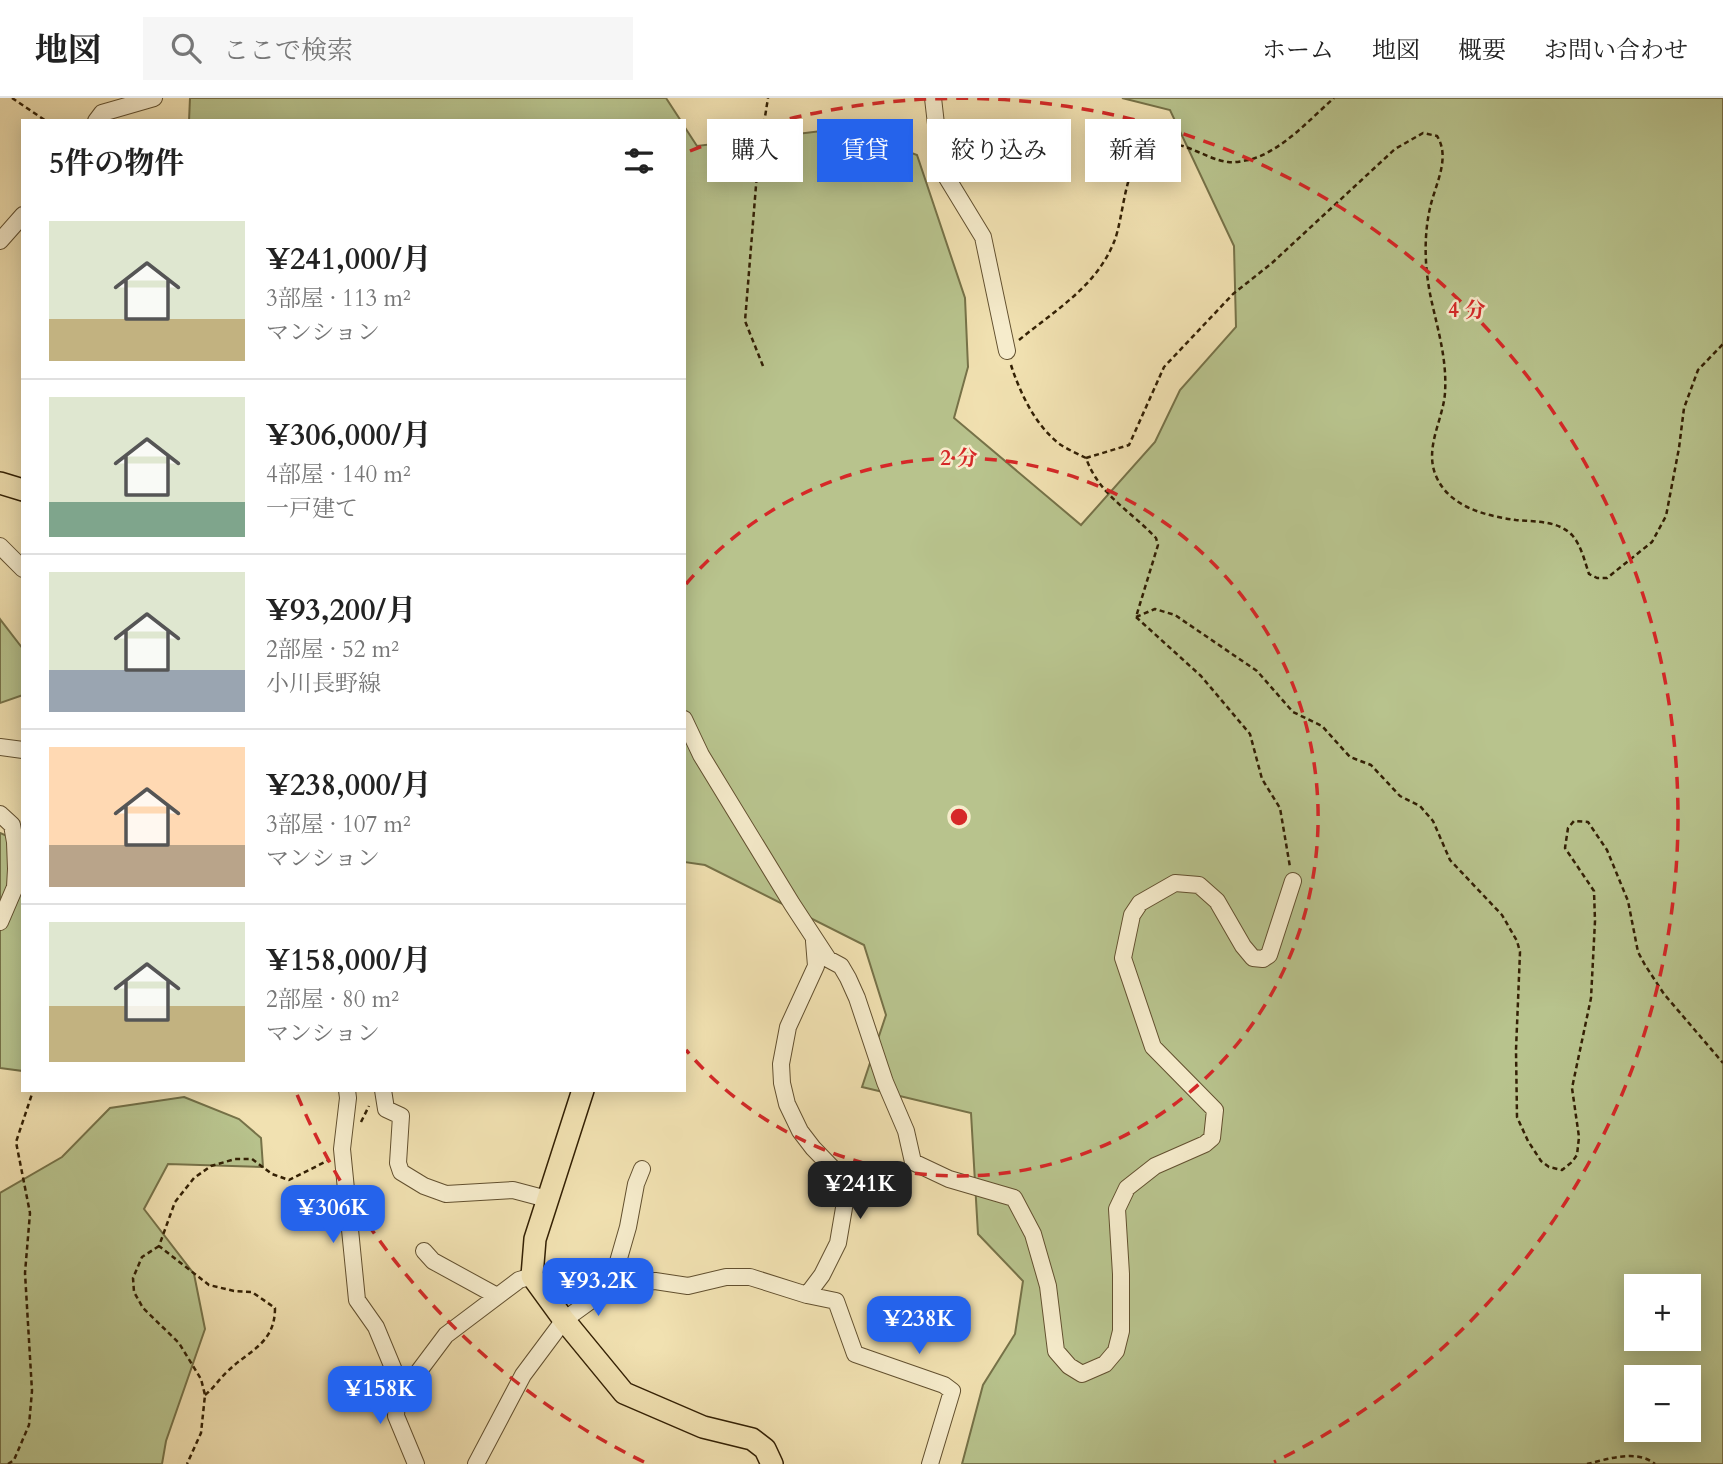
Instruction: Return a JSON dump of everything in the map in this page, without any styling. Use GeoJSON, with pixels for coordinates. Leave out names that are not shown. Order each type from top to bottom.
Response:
{"type":"FeatureCollection","features":[{"type":"Feature","properties":{"kind":"main road"},"geometry":{"type":"LineString","coordinates":[[0,483],[21,489]]}},
{"type":"Feature","properties":{"kind":"main road"},"geometry":{"type":"LineString","coordinates":[[582,1092],[535,1239],[531,1276],[624,1393],[703,1427],[752,1439],[765,1449],[772,1464]]}},
{"type":"Feature","properties":{"kind":"street"},"geometry":{"type":"LineString","coordinates":[[98,119],[102,113],[154,98]]}},
{"type":"Feature","properties":{"kind":"street"},"geometry":{"type":"LineString","coordinates":[[933,98],[941,168],[983,237],[1007,351]]}},
{"type":"Feature","properties":{"kind":"street"},"geometry":{"type":"LineString","coordinates":[[0,241],[21,217]]}},
{"type":"Feature","properties":{"kind":"street"},"geometry":{"type":"LineString","coordinates":[[0,546],[21,567]]}},
{"type":"Feature","properties":{"kind":"street"},"geometry":{"type":"LineString","coordinates":[[686,723],[701,755],[814,939],[828,959],[841,965],[857,998],[885,1082],[906,1131],[913,1162],[949,1179],[1014,1198],[1025,1215],[1048,1286],[1056,1351],[1069,1366],[1082,1374],[1105,1364],[1116,1351],[1121,1331],[1117,1209],[1127,1188],[1155,1166],[1205,1144],[1212,1138],[1215,1125],[1215,1110],[1153,1047],[1123,958],[1132,915],[1140,902],[1175,883],[1199,884],[1217,901],[1253,958],[1263,959],[1269,955],[1293,881]]}},
{"type":"Feature","properties":{"kind":"street"},"geometry":{"type":"LineString","coordinates":[[0,747],[21,750]]}},
{"type":"Feature","properties":{"kind":"street"},"geometry":{"type":"LineString","coordinates":[[0,814],[12,825],[16,869],[15,887],[0,922]]}},
{"type":"Feature","properties":{"kind":"street"},"geometry":{"type":"LineString","coordinates":[[807,1296],[822,1275],[838,1243],[845,1202],[843,1179],[800,1131],[787,1104],[782,1083],[780,1064],[788,1027],[816,966],[814,939]]}},
{"type":"Feature","properties":{"kind":"street"},"geometry":{"type":"LineString","coordinates":[[347,1092],[343,1154],[357,1300],[376,1327],[398,1380],[396,1416],[416,1464]]}},
{"type":"Feature","properties":{"kind":"street"},"geometry":{"type":"LineString","coordinates":[[383,1092],[386,1110],[401,1116],[398,1163],[401,1172],[424,1186],[446,1194],[513,1190],[547,1199]]}},
{"type":"Feature","properties":{"kind":"street"},"geometry":{"type":"LineString","coordinates":[[611,1286],[642,1169]]}},
{"type":"Feature","properties":{"kind":"street"},"geometry":{"type":"LineString","coordinates":[[424,1251],[433,1261],[497,1296]]}},
{"type":"Feature","properties":{"kind":"street"},"geometry":{"type":"LineString","coordinates":[[398,1380],[416,1375],[446,1335],[519,1280],[531,1276]]}},
{"type":"Feature","properties":{"kind":"street"},"geometry":{"type":"LineString","coordinates":[[476,1464],[523,1375],[564,1320],[611,1286],[654,1281],[688,1286],[726,1277],[750,1277],[807,1296],[836,1301],[855,1354],[944,1384],[952,1391],[930,1464]]}},
{"type":"Feature","properties":{"kind":"path"},"geometry":{"type":"LineString","coordinates":[[12,98],[43,119]]}},
{"type":"Feature","properties":{"kind":"path"},"geometry":{"type":"LineString","coordinates":[[763,366],[745,321],[758,161],[768,98]]}},
{"type":"Feature","properties":{"kind":"path"},"geometry":{"type":"LineString","coordinates":[[1334,98],[1288,138],[1250,160],[1227,162],[1170,143],[1155,144],[1144,150],[1131,176],[1115,241],[1102,265],[1066,304],[1007,351],[1018,386],[1048,433],[1061,445],[1086,458],[1129,445],[1164,367],[1233,294],[1272,263],[1395,149],[1423,133],[1437,136],[1443,155],[1430,208],[1425,254],[1446,367],[1445,396],[1432,449],[1435,475],[1446,493],[1461,504],[1480,513],[1548,523],[1562,528],[1571,534],[1577,543],[1589,574],[1597,578],[1607,578],[1652,542],[1666,516],[1684,408],[1698,370],[1723,344]]}},
{"type":"Feature","properties":{"kind":"path"},"geometry":{"type":"LineString","coordinates":[[1086,458],[1091,474],[1107,495],[1156,538],[1158,545],[1136,617]]}},
{"type":"Feature","properties":{"kind":"path"},"geometry":{"type":"LineString","coordinates":[[1136,617],[1155,609],[1175,615],[1247,664],[1257,671],[1293,712],[1322,726],[1350,757],[1371,765],[1400,796],[1420,806],[1433,821],[1450,860],[1502,915],[1517,941],[1520,969],[1516,1050],[1517,1116],[1541,1161],[1549,1167],[1562,1170],[1577,1155],[1579,1137],[1572,1088],[1586,1032],[1592,986],[1595,921],[1594,891],[1565,848],[1567,828],[1574,821],[1588,822],[1607,850],[1628,901],[1638,952],[1645,965],[1664,994],[1723,1063]]}},
{"type":"Feature","properties":{"kind":"path"},"geometry":{"type":"LineString","coordinates":[[1136,617],[1200,676],[1250,734],[1262,779],[1280,808],[1293,881]]}},
{"type":"Feature","properties":{"kind":"path"},"geometry":{"type":"LineString","coordinates":[[8,1464],[14,1460],[29,1425],[32,1391],[26,1273],[30,1213],[16,1142],[32,1094]]}},
{"type":"Feature","properties":{"kind":"path"},"geometry":{"type":"LineString","coordinates":[[359,1127],[369,1105]]}},
{"type":"Feature","properties":{"kind":"path"},"geometry":{"type":"LineString","coordinates":[[187,1464],[201,1433],[205,1395],[201,1379],[179,1343],[143,1308],[134,1292],[133,1278],[142,1257],[159,1246],[175,1202],[194,1178],[211,1166],[235,1159],[251,1158],[272,1174],[289,1180],[343,1154]]}},
{"type":"Feature","properties":{"kind":"path"},"geometry":{"type":"LineString","coordinates":[[159,1246],[209,1285],[234,1292],[252,1292],[275,1308],[275,1321],[268,1336],[205,1395]]}},
{"type":"Feature","properties":{"kind":"path"},"geometry":{"type":"LineString","coordinates":[[1587,1464],[1605,1459],[1642,1456],[1655,1464]]}},
{"type":"Feature","properties":{"kind":"green space"},"geometry":{"type":"Polygon","coordinates":[[[190,98],[666,98],[680,119],[189,119],[190,98]]]}},
{"type":"Feature","properties":{"kind":"green space"},"geometry":{"type":"Polygon","coordinates":[[[1122,98],[1723,98],[1723,1464],[962,1464],[983,1385],[1015,1334],[1023,1281],[978,1234],[971,1113],[862,1087],[886,1015],[864,945],[705,865],[686,862],[686,129],[697,146],[707,145],[707,182],[803,182],[803,133],[817,132],[817,182],[913,182],[913,153],[917,155],[965,298],[968,367],[954,418],[1081,525],[1155,442],[1180,390],[1236,327],[1234,246],[1181,133],[1181,119],[1174,119],[1170,110],[1122,98]]]}},
{"type":"Feature","properties":{"kind":"green space"},"geometry":{"type":"Polygon","coordinates":[[[0,619],[21,646],[21,696],[0,703],[0,619]]]}},
{"type":"Feature","properties":{"kind":"green space"},"geometry":{"type":"Polygon","coordinates":[[[0,833],[21,842],[21,1071],[0,1068],[0,833]]]}},
{"type":"Feature","properties":{"kind":"green space"},"geometry":{"type":"Polygon","coordinates":[[[184,1097],[239,1119],[261,1138],[263,1167],[168,1164],[144,1209],[194,1274],[205,1329],[166,1441],[162,1464],[0,1464],[0,1193],[62,1157],[110,1108],[184,1097]]]}}]}
